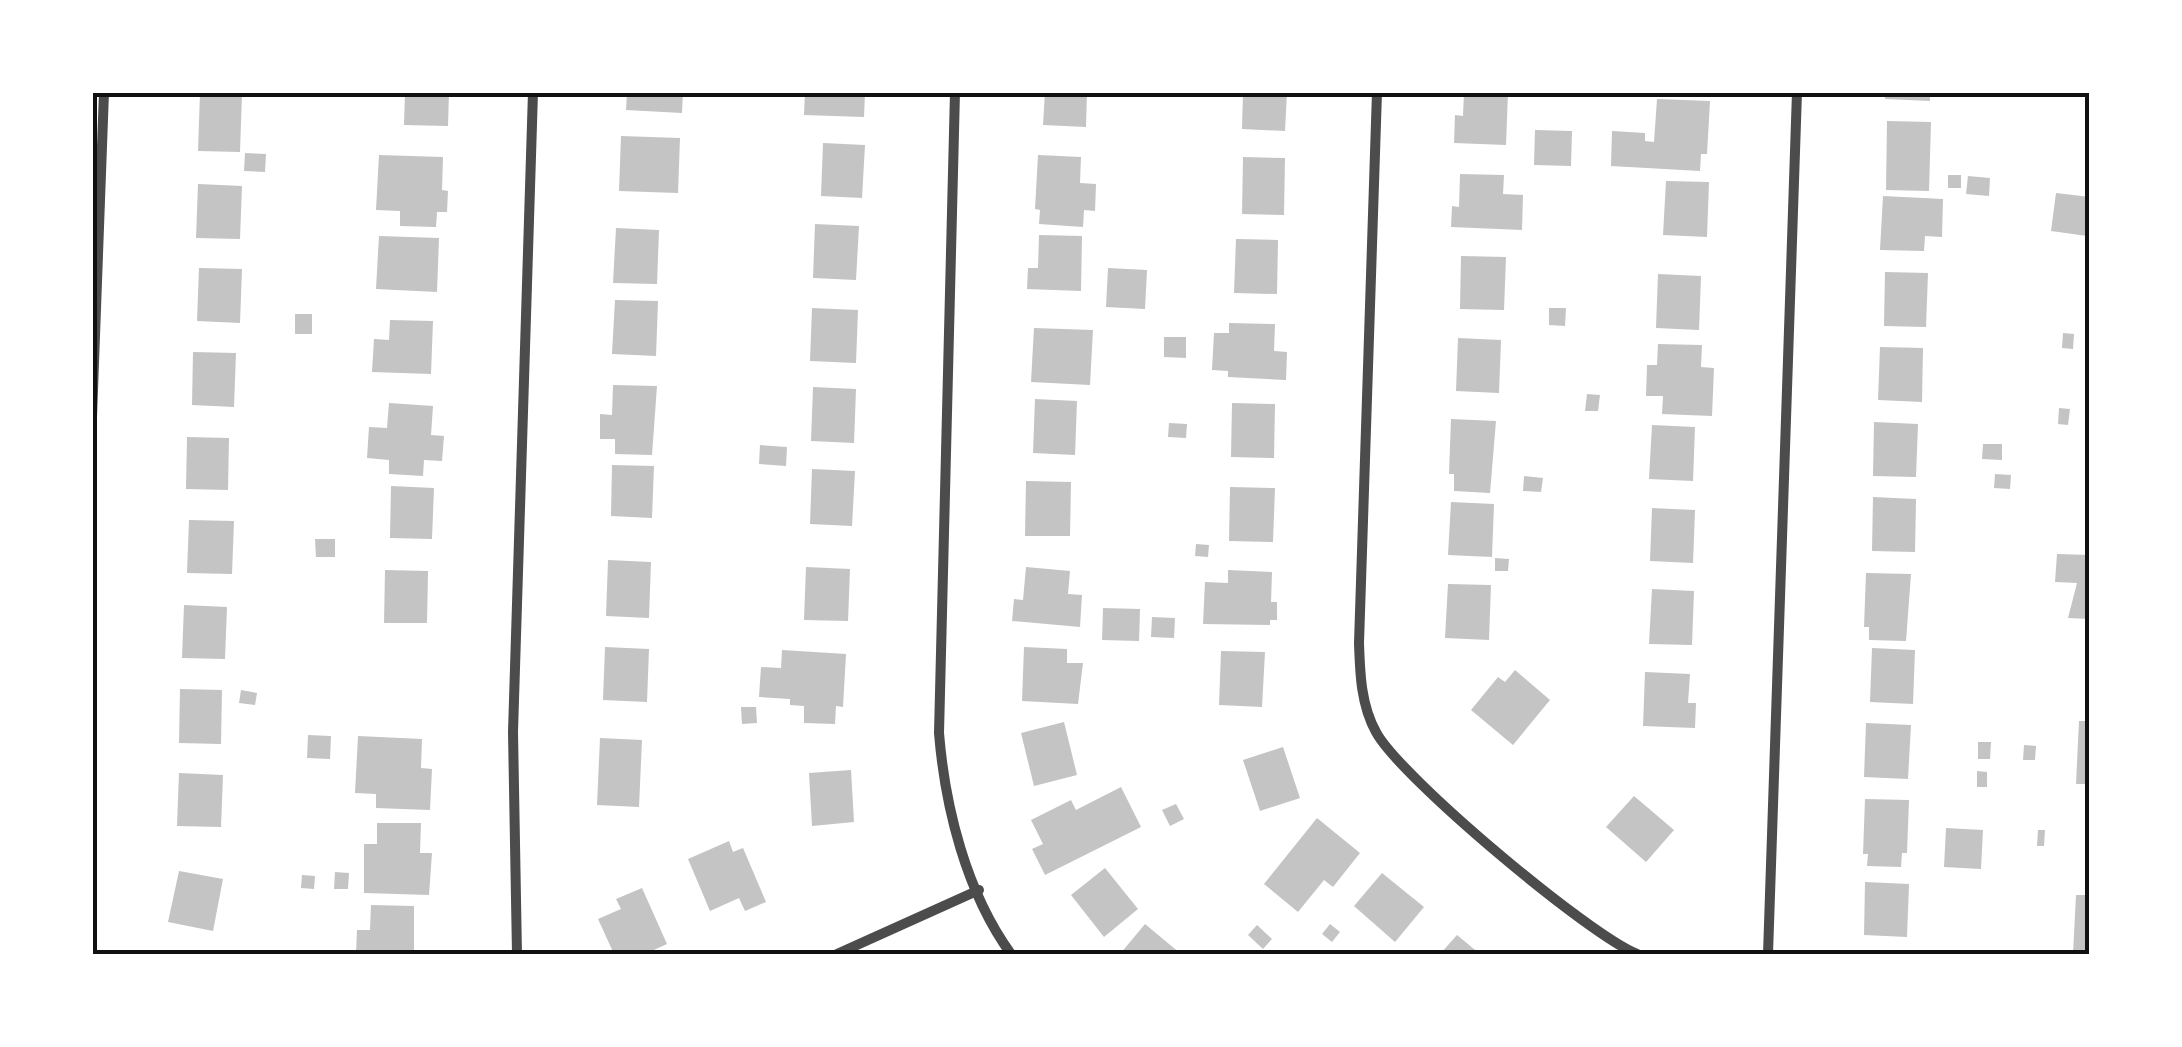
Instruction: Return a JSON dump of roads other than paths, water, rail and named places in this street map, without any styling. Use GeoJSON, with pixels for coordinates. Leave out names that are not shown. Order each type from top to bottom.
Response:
{"type":"FeatureCollection","features":[{"type":"Feature","properties":{"kind":"street"},"geometry":{"type":"LineString","coordinates":[[92,417],[104,92]]}},
{"type":"Feature","properties":{"kind":"street"},"geometry":{"type":"LineString","coordinates":[[516,954],[513,732],[533,92]]}},
{"type":"Feature","properties":{"kind":"street"},"geometry":{"type":"LineString","coordinates":[[955,92],[938,733],[948,804],[979,890],[1011,954]]}},
{"type":"Feature","properties":{"kind":"street"},"geometry":{"type":"LineString","coordinates":[[1376,92],[1359,643],[1364,702],[1375,730],[1406,770],[1590,930],[1637,954]]}},
{"type":"Feature","properties":{"kind":"street"},"geometry":{"type":"LineString","coordinates":[[1768,954],[1797,92]]}},
{"type":"Feature","properties":{"kind":"street"},"geometry":{"type":"LineString","coordinates":[[836,954],[979,890]]}}]}
